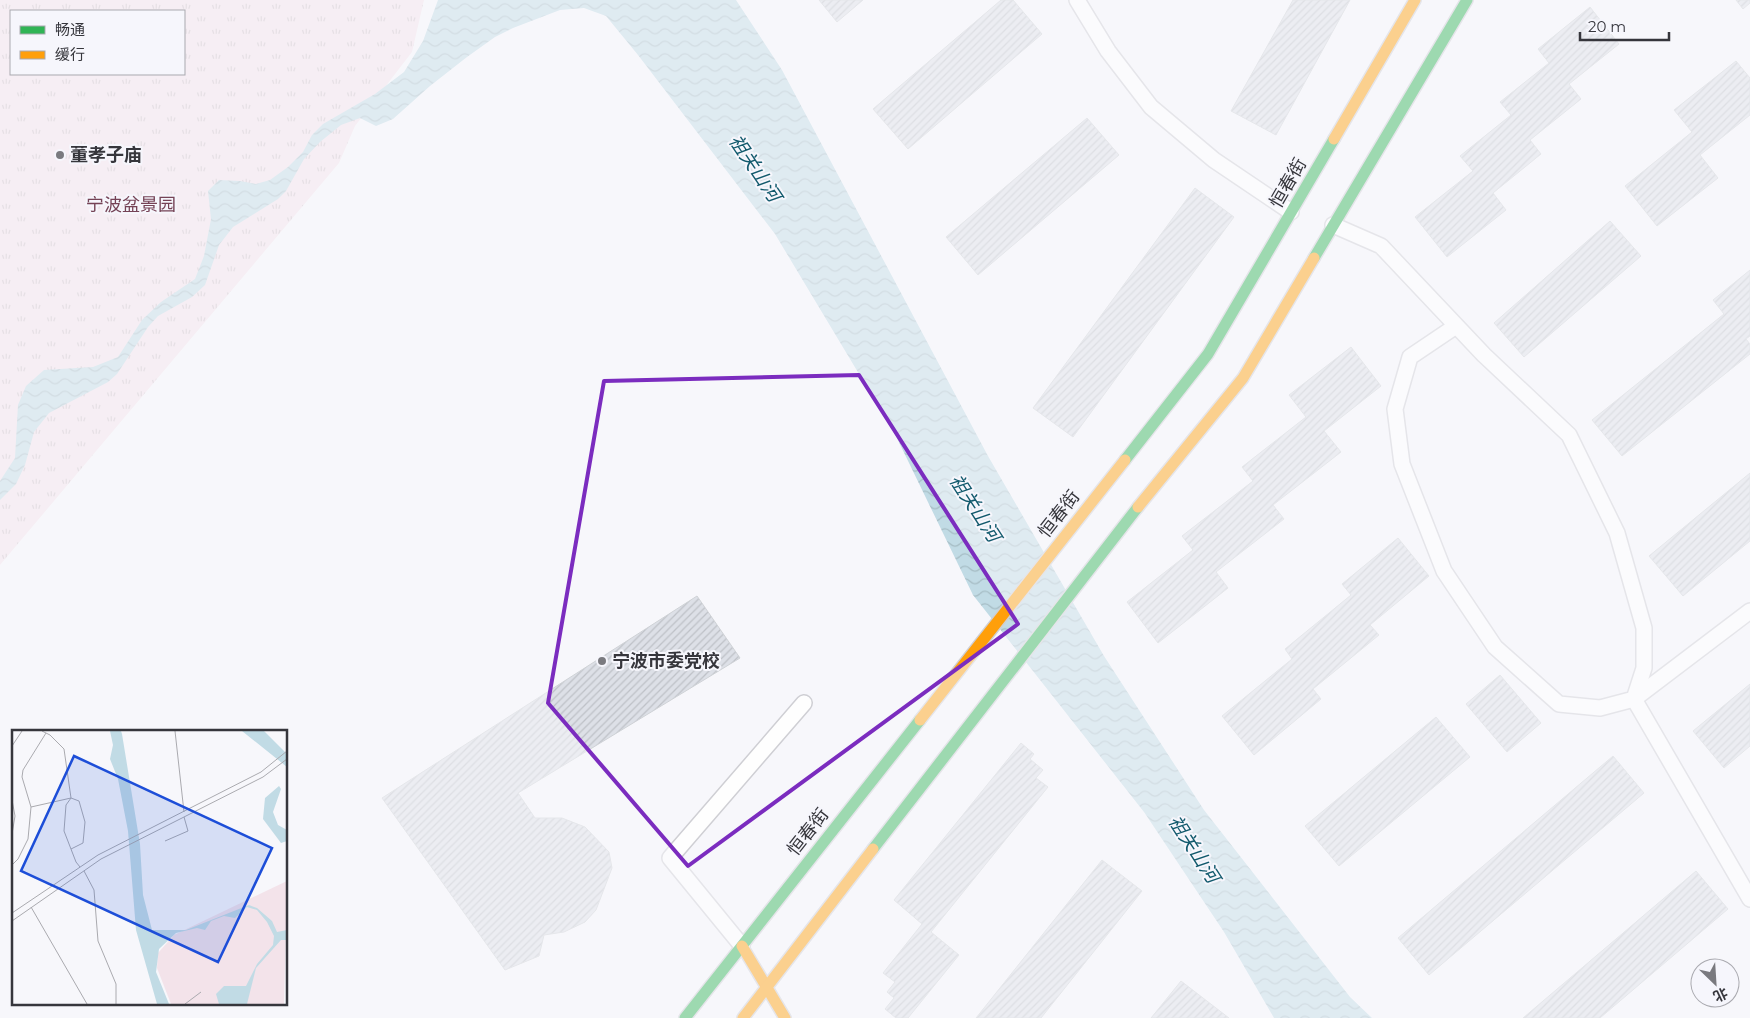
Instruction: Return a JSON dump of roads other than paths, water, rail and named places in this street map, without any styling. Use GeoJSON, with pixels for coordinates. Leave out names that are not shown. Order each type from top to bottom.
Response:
{"type":"FeatureCollection","features":[{"type":"Feature","properties":{"kind":"main road","name":"恒春街"},"geometry":{"type":"LineString","coordinates":[[685,1018],[916,722],[1208,354],[1415,0]]}},
{"type":"Feature","properties":{"kind":"main road"},"geometry":{"type":"LineString","coordinates":[[743,1018],[1128,519],[1244,378],[1467,0]]}},
{"type":"Feature","properties":{"kind":"main road"},"geometry":{"type":"LineString","coordinates":[[742,946],[785,1018]]}},
{"type":"Feature","properties":{"kind":"lane"},"geometry":{"type":"LineString","coordinates":[[1077,0],[1108,51],[1152,107],[1214,160],[1291,212]]}},
{"type":"Feature","properties":{"kind":"lane"},"geometry":{"type":"LineString","coordinates":[[1334,225],[1381,246],[1456,326],[1569,435],[1617,533],[1644,628],[1644,668],[1634,699],[1750,899]]}},
{"type":"Feature","properties":{"kind":"lane"},"geometry":{"type":"LineString","coordinates":[[1456,326],[1410,356],[1395,409],[1402,464],[1444,571],[1495,647],[1559,704],[1600,708],[1634,699],[1750,611]]}},
{"type":"Feature","properties":{"kind":"lane"},"geometry":{"type":"LineString","coordinates":[[742,946],[670,858],[804,704]]}},
{"type":"Feature","properties":{"kind":"water","name":"祖关山河"},"geometry":{"type":"Polygon","coordinates":[[[438,0],[736,0],[782,70],[988,456],[1104,656],[1204,810],[1350,997],[1372,1018],[1274,1018],[1224,932],[1144,812],[973,595],[895,434],[775,234],[606,16],[584,8],[560,10],[513,28],[495,37],[467,57],[430,86],[393,119],[376,126],[360,118],[341,125],[320,142],[304,159],[286,191],[278,199],[233,227],[219,245],[205,285],[192,297],[158,316],[148,327],[117,374],[108,382],[49,413],[34,432],[25,465],[16,484],[0,500],[0,481],[15,458],[18,405],[26,386],[44,370],[93,367],[118,357],[142,320],[161,302],[195,279],[204,256],[211,219],[208,191],[219,180],[256,184],[270,180],[288,167],[303,152],[312,135],[323,124],[375,94],[404,72],[423,41],[438,0]]]}},
{"type":"Feature","properties":{"kind":"place","name":"董孝子庙"},"geometry":{"type":"Point","coordinates":[60,155]}},
{"type":"Feature","properties":{"kind":"place","name":"宁波市委党校"},"geometry":{"type":"Point","coordinates":[602,661]}},
{"type":"Feature","properties":{"kind":"park label","name":"宁波盆景园"},"geometry":{"type":"Point","coordinates":[131,205]}}]}
